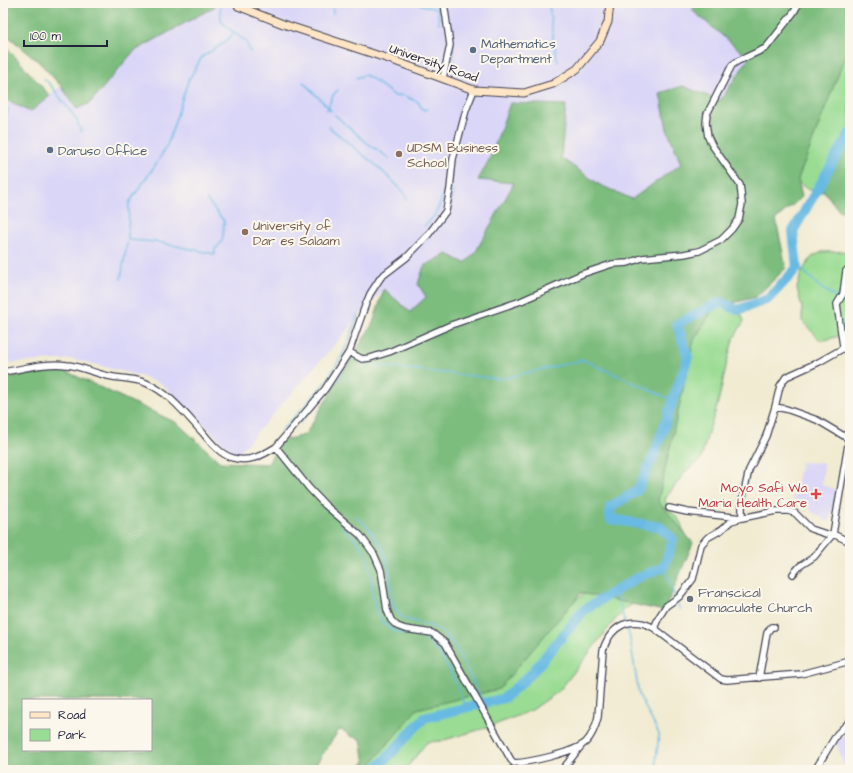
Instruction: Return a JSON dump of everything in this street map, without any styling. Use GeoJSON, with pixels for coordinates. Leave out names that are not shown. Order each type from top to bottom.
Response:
{"type":"FeatureCollection","features":[{"type":"Feature","properties":{"kind":"street","name":"University Road"},"geometry":{"type":"LineString","coordinates":[[236,3],[238,6],[284,24],[392,60],[474,90],[524,93],[553,84],[577,69],[600,41],[608,22],[610,3]]}},
{"type":"Feature","properties":{"kind":"street"},"geometry":{"type":"LineString","coordinates":[[443,78],[450,44],[444,3]]}},
{"type":"Feature","properties":{"kind":"street"},"geometry":{"type":"LineString","coordinates":[[348,352],[362,359],[370,358],[389,352],[451,325],[521,301],[582,274],[612,264],[628,263],[642,258],[699,251],[721,240],[739,219],[742,204],[740,185],[708,137],[706,128],[707,114],[732,65],[766,48],[794,12],[799,3]]}},
{"type":"Feature","properties":{"kind":"street"},"geometry":{"type":"LineString","coordinates":[[3,372],[54,364],[66,364],[107,376],[137,379],[164,393],[214,446],[232,458],[245,460],[256,458],[276,447],[325,389],[348,352],[370,294],[381,277],[406,257],[428,235],[446,211],[453,159],[466,110],[474,90]]}},
{"type":"Feature","properties":{"kind":"street"},"geometry":{"type":"LineString","coordinates":[[742,518],[742,501],[749,470],[766,436],[780,386],[786,377],[819,362],[842,349],[843,346],[837,304],[843,294],[846,271],[850,267]]}},
{"type":"Feature","properties":{"kind":"street"},"geometry":{"type":"LineString","coordinates":[[775,407],[786,408],[817,420],[849,438],[834,534],[814,557],[800,566],[793,574]]}},
{"type":"Feature","properties":{"kind":"street"},"geometry":{"type":"LineString","coordinates":[[276,447],[309,488],[325,505],[360,535],[371,548],[379,562],[387,610],[391,620],[397,626],[432,633],[445,644],[511,760],[513,768],[529,761],[564,752],[584,743]]}},
{"type":"Feature","properties":{"kind":"street"},"geometry":{"type":"LineString","coordinates":[[669,508],[687,512],[742,518]]}},
{"type":"Feature","properties":{"kind":"street"},"geometry":{"type":"LineString","coordinates":[[654,628],[658,617],[666,606],[679,597],[693,579],[701,545],[707,538],[731,521],[776,511],[788,511],[795,513],[811,529],[826,534],[834,534],[850,542]]}},
{"type":"Feature","properties":{"kind":"street"},"geometry":{"type":"LineString","coordinates":[[562,770],[596,726],[604,646],[609,635],[619,626],[630,622],[648,624],[721,679],[733,680],[801,674],[850,661]]}},
{"type":"Feature","properties":{"kind":"street"},"geometry":{"type":"LineString","coordinates":[[759,678],[767,633],[771,627],[774,627]]}},
{"type":"Feature","properties":{"kind":"street"},"geometry":{"type":"LineString","coordinates":[[815,770],[837,734],[850,721]]}},
{"type":"Feature","properties":{"kind":"shaded area","name":"University of Dar es Salaam"},"geometry":{"type":"Polygon","coordinates":[[[3,3],[694,3],[694,11],[749,58],[720,102],[683,86],[667,129],[681,164],[632,199],[600,185],[561,158],[491,156],[479,180],[514,183],[475,253],[410,312],[383,290],[236,456],[162,384],[137,375],[74,359],[3,363],[3,98],[30,112],[61,86],[39,62],[3,32],[3,3]]]}},
{"type":"Feature","properties":{"kind":"shaded area","name":"Moyo Safi Wa Maria Health Care"},"geometry":{"type":"Polygon","coordinates":[[[801,462],[821,463],[824,465],[822,485],[838,490],[829,522],[816,515],[803,503],[793,499],[801,462]]]}},
{"type":"Feature","properties":{"kind":"shaded area"},"geometry":{"type":"Polygon","coordinates":[[[850,729],[850,770],[847,770],[844,766],[836,743],[850,729]]]}},
{"type":"Feature","properties":{"kind":"green space"},"geometry":{"type":"Polygon","coordinates":[[[3,3],[217,3],[214,7],[133,52],[90,103],[77,109],[61,86],[39,62],[3,32],[3,3]]]}},
{"type":"Feature","properties":{"kind":"green space"},"geometry":{"type":"Polygon","coordinates":[[[694,3],[850,3],[850,44],[798,179],[802,197],[776,219],[786,268],[756,297],[714,308],[694,340],[658,501],[693,543],[664,611],[581,593],[499,689],[417,709],[366,770],[361,739],[350,736],[344,731],[339,730],[312,770],[3,770],[3,378],[63,370],[177,423],[220,462],[268,464],[280,441],[305,435],[373,323],[384,289],[410,312],[426,297],[418,284],[424,266],[447,254],[465,263],[475,253],[514,183],[478,180],[491,156],[510,103],[566,105],[561,158],[600,185],[632,199],[681,164],[667,129],[660,93],[683,86],[720,101],[749,58],[693,11],[694,3]]]}},
{"type":"Feature","properties":{"kind":"green space"},"geometry":{"type":"Polygon","coordinates":[[[850,40],[850,181],[833,189],[814,192],[803,186],[792,174],[850,40]]]}},
{"type":"Feature","properties":{"kind":"green space"},"geometry":{"type":"Polygon","coordinates":[[[3,43],[50,96],[30,112],[3,98],[3,43]]]}},
{"type":"Feature","properties":{"kind":"green space"},"geometry":{"type":"Polygon","coordinates":[[[850,133],[850,210],[839,211],[821,187],[850,133]]]}},
{"type":"Feature","properties":{"kind":"green space"},"geometry":{"type":"Polygon","coordinates":[[[850,251],[850,329],[836,337],[821,341],[802,321],[802,308],[797,288],[802,271],[812,257],[822,252],[850,251]]]}},
{"type":"Feature","properties":{"kind":"green space"},"geometry":{"type":"Polygon","coordinates":[[[725,302],[737,309],[744,321],[733,340],[717,407],[701,459],[686,471],[665,499],[667,509],[679,521],[683,528],[685,537],[642,598],[628,607],[614,621],[559,691],[532,710],[492,726],[441,741],[427,742],[405,770],[354,770],[365,762],[389,727],[556,615],[592,588],[649,531],[671,318],[725,302]]]}},
{"type":"Feature","properties":{"kind":"waterway"},"geometry":{"type":"LineString","coordinates":[[220,3],[221,21],[234,33],[246,41],[250,52]]}},
{"type":"Feature","properties":{"kind":"waterway"},"geometry":{"type":"LineString","coordinates":[[332,3],[333,13]]}},
{"type":"Feature","properties":{"kind":"waterway"},"geometry":{"type":"LineString","coordinates":[[414,3],[437,9]]}},
{"type":"Feature","properties":{"kind":"waterway"},"geometry":{"type":"LineString","coordinates":[[437,3],[439,23]]}},
{"type":"Feature","properties":{"kind":"waterway"},"geometry":{"type":"LineString","coordinates":[[549,3],[553,40],[558,62]]}},
{"type":"Feature","properties":{"kind":"waterway"},"geometry":{"type":"LineString","coordinates":[[452,32],[454,62]]}},
{"type":"Feature","properties":{"kind":"waterway"},"geometry":{"type":"LineString","coordinates":[[207,200],[224,221],[222,240],[215,249],[215,254],[157,242],[128,240],[129,203],[158,161],[168,143],[188,81],[202,57],[224,43],[234,33]]}},
{"type":"Feature","properties":{"kind":"waterway"},"geometry":{"type":"LineString","coordinates":[[356,78],[365,75],[395,96],[403,95]]}},
{"type":"Feature","properties":{"kind":"waterway"},"geometry":{"type":"LineString","coordinates":[[44,79],[50,84],[77,120],[81,132]]}},
{"type":"Feature","properties":{"kind":"waterway"},"geometry":{"type":"LineString","coordinates":[[303,82],[331,111]]}},
{"type":"Feature","properties":{"kind":"waterway"},"geometry":{"type":"LineString","coordinates":[[327,110],[333,95],[338,90]]}},
{"type":"Feature","properties":{"kind":"waterway"},"geometry":{"type":"LineString","coordinates":[[405,96],[418,102],[423,110],[427,109]]}},
{"type":"Feature","properties":{"kind":"waterway"},"geometry":{"type":"LineString","coordinates":[[3,119],[7,116],[8,109]]}},
{"type":"Feature","properties":{"kind":"waterway"},"geometry":{"type":"LineString","coordinates":[[335,115],[366,142],[389,158]]}},
{"type":"Feature","properties":{"kind":"waterway"},"geometry":{"type":"LineString","coordinates":[[329,127],[377,166],[404,192],[407,199]]}},
{"type":"Feature","properties":{"kind":"waterway"},"geometry":{"type":"LineString","coordinates":[[372,770],[383,762],[424,718],[504,698],[530,675],[584,610],[635,579],[664,567],[673,539],[660,527],[610,519],[610,507],[637,491],[655,453],[688,357],[677,324],[720,302],[738,310],[768,299],[797,268],[793,231],[850,133]]}},
{"type":"Feature","properties":{"kind":"waterway"},"geometry":{"type":"LineString","coordinates":[[424,226],[432,219],[444,190]]}},
{"type":"Feature","properties":{"kind":"waterway"},"geometry":{"type":"LineString","coordinates":[[441,223],[450,209],[453,190]]}},
{"type":"Feature","properties":{"kind":"waterway"},"geometry":{"type":"LineString","coordinates":[[121,279],[127,243]]}},
{"type":"Feature","properties":{"kind":"waterway"},"geometry":{"type":"LineString","coordinates":[[796,264],[821,288],[836,297],[836,300]]}},
{"type":"Feature","properties":{"kind":"waterway"},"geometry":{"type":"LineString","coordinates":[[281,431],[326,381],[348,343],[358,315]]}},
{"type":"Feature","properties":{"kind":"waterway"},"geometry":{"type":"LineString","coordinates":[[842,321],[846,331]]}},
{"type":"Feature","properties":{"kind":"waterway"},"geometry":{"type":"LineString","coordinates":[[300,423],[335,384],[350,356],[370,365],[501,379],[583,360],[672,400]]}},
{"type":"Feature","properties":{"kind":"waterway"},"geometry":{"type":"LineString","coordinates":[[355,516],[367,526],[382,546],[389,567],[393,605],[402,618],[434,627],[443,633],[453,643],[484,703]]}},
{"type":"Feature","properties":{"kind":"waterway"},"geometry":{"type":"LineString","coordinates":[[341,527],[355,539],[366,554],[371,575],[376,610],[381,619],[388,627],[398,632],[422,635],[429,642],[443,659],[454,678],[465,708]]}},
{"type":"Feature","properties":{"kind":"waterway"},"geometry":{"type":"LineString","coordinates":[[664,567],[675,597]]}},
{"type":"Feature","properties":{"kind":"waterway"},"geometry":{"type":"LineString","coordinates":[[616,589],[625,623]]}},
{"type":"Feature","properties":{"kind":"waterway"},"geometry":{"type":"LineString","coordinates":[[676,601],[680,610]]}},
{"type":"Feature","properties":{"kind":"waterway"},"geometry":{"type":"LineString","coordinates":[[627,626],[639,695],[659,734],[656,761],[657,770]]}},
{"type":"Feature","properties":{"kind":"place","name":"Mathematics Department"},"geometry":{"type":"Point","coordinates":[473,50]}},
{"type":"Feature","properties":{"kind":"place","name":"Daruso Office"},"geometry":{"type":"Point","coordinates":[50,150]}},
{"type":"Feature","properties":{"kind":"place","name":"UDSM Business School"},"geometry":{"type":"Point","coordinates":[399,154]}},
{"type":"Feature","properties":{"kind":"place","name":"University of Dar es Salaam"},"geometry":{"type":"Point","coordinates":[245,232]}},
{"type":"Feature","properties":{"kind":"place","name":"Moyo Safi Wa Maria Health Care"},"geometry":{"type":"Point","coordinates":[816,494]}},
{"type":"Feature","properties":{"kind":"place","name":"Franscical Immaculate Church"},"geometry":{"type":"Point","coordinates":[690,599]}}]}
